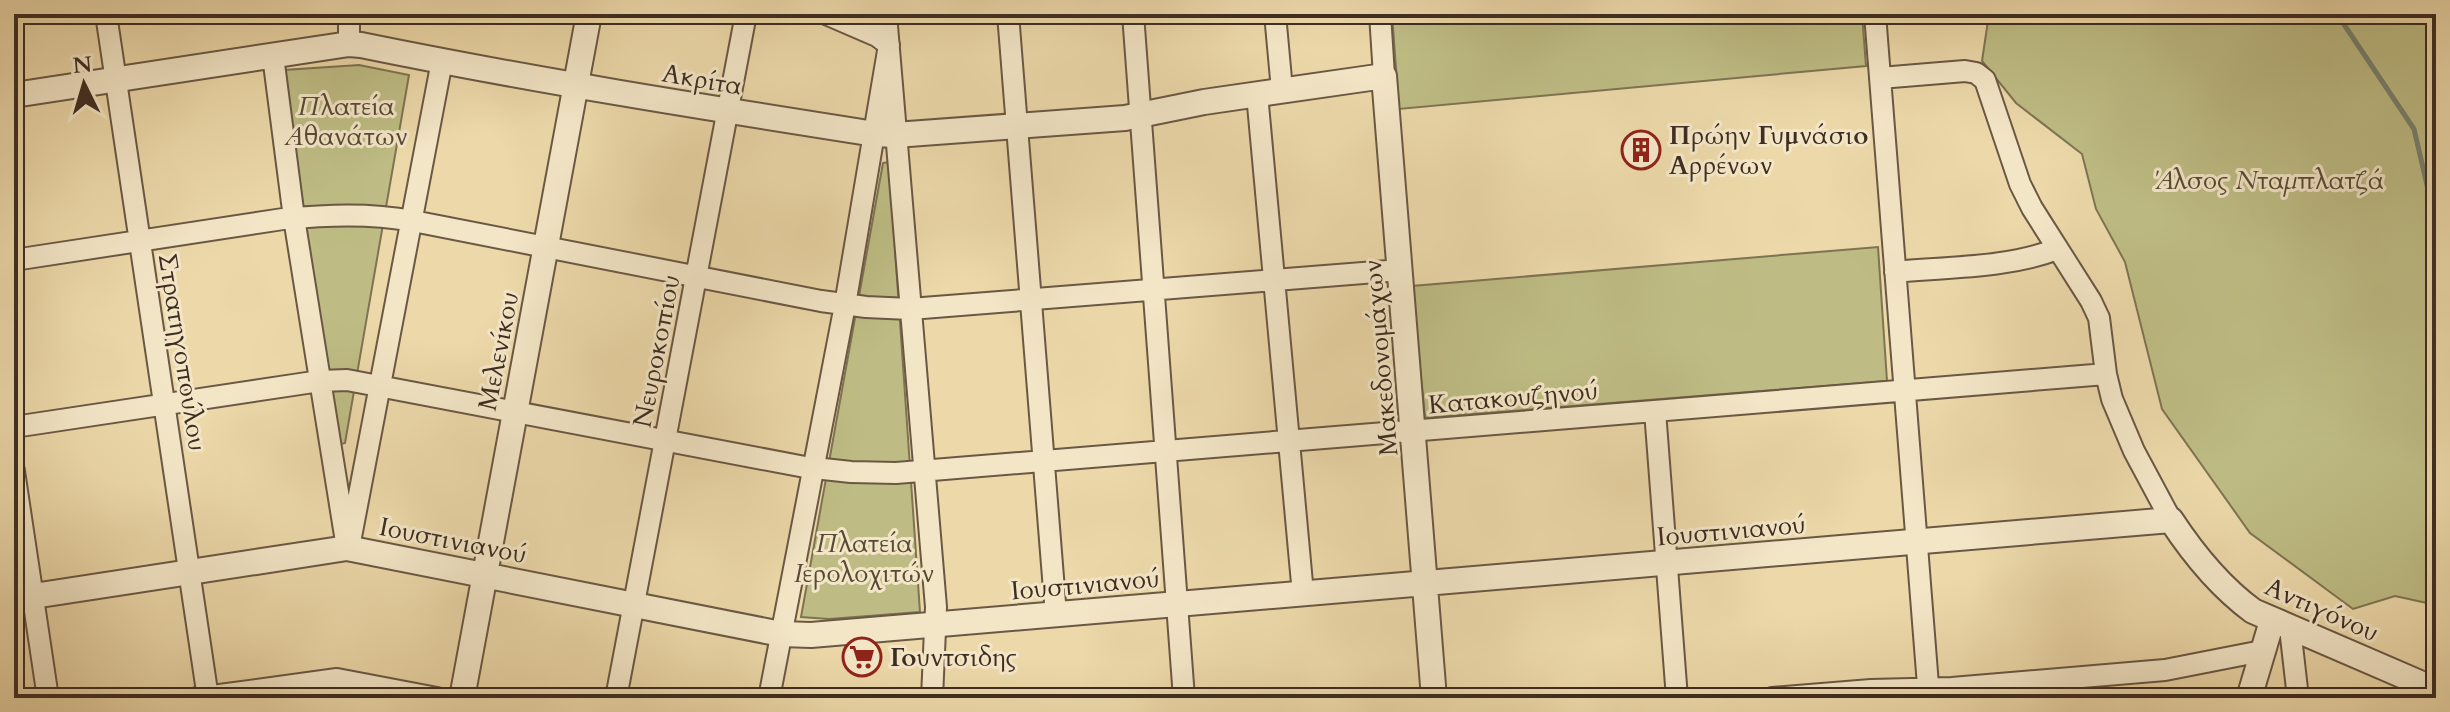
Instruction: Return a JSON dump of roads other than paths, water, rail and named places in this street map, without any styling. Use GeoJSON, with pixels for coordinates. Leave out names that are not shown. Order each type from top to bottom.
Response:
{"type":"FeatureCollection","features":[{"type":"Feature","properties":{"kind":"street","name":"Στρατηγοπούλου"},"geometry":{"type":"LineString","coordinates":[[106,14],[189,572],[204,697]]}},
{"type":"Feature","properties":{"kind":"street"},"geometry":{"type":"LineString","coordinates":[[349,14],[349,44]]}},
{"type":"Feature","properties":{"kind":"street","name":"Μελενίκου"},"geometry":{"type":"LineString","coordinates":[[462,698],[589,14]]}},
{"type":"Feature","properties":{"kind":"street","name":"Νευροκοπίου"},"geometry":{"type":"LineString","coordinates":[[616,698],[746,14]]}},
{"type":"Feature","properties":{"kind":"street"},"geometry":{"type":"LineString","coordinates":[[826,14],[877,36],[889,45]]}},
{"type":"Feature","properties":{"kind":"street"},"geometry":{"type":"LineString","coordinates":[[769,698],[845,305],[885,135],[889,45],[886,14]]}},
{"type":"Feature","properties":{"kind":"street"},"geometry":{"type":"LineString","coordinates":[[1008,14],[1056,615]]}},
{"type":"Feature","properties":{"kind":"street"},"geometry":{"type":"LineString","coordinates":[[1133,14],[1184,698]]}},
{"type":"Feature","properties":{"kind":"street"},"geometry":{"type":"LineString","coordinates":[[1275,14],[1282,90]]}},
{"type":"Feature","properties":{"kind":"street","name":"Μακεδονομάχων"},"geometry":{"type":"LineString","coordinates":[[1380,14],[1434,698]]}},
{"type":"Feature","properties":{"kind":"street"},"geometry":{"type":"LineString","coordinates":[[1875,14],[1928,694]]}},
{"type":"Feature","properties":{"kind":"street","name":"Ακρίτα"},"geometry":{"type":"LineString","coordinates":[[14,95],[349,44],[727,112],[885,135],[1125,118],[1257,94],[1384,76]]}},
{"type":"Feature","properties":{"kind":"street"},"geometry":{"type":"LineString","coordinates":[[273,56],[294,218],[347,548]]}},
{"type":"Feature","properties":{"kind":"street"},"geometry":{"type":"LineString","coordinates":[[347,548],[350,546],[442,61]]}},
{"type":"Feature","properties":{"kind":"street"},"geometry":{"type":"LineString","coordinates":[[1880,78],[1965,71],[1982,77],[2020,184],[2099,318],[2106,374],[2121,422],[2171,520]]}},
{"type":"Feature","properties":{"kind":"street"},"geometry":{"type":"LineString","coordinates":[[1257,94],[1303,594]]}},
{"type":"Feature","properties":{"kind":"street"},"geometry":{"type":"LineString","coordinates":[[885,135],[910,309],[924,472],[936,625],[932,698]]}},
{"type":"Feature","properties":{"kind":"street"},"geometry":{"type":"LineString","coordinates":[[14,260],[313,215],[365,215],[413,221],[845,305],[910,309],[1401,270]]}},
{"type":"Feature","properties":{"kind":"street"},"geometry":{"type":"LineString","coordinates":[[1895,272],[2003,262],[2057,249]]}},
{"type":"Feature","properties":{"kind":"street","name":"Κατακουζηνού"},"geometry":{"type":"LineString","coordinates":[[14,427],[320,381],[347,380],[812,468],[875,473],[924,472],[2106,374]]}},
{"type":"Feature","properties":{"kind":"street"},"geometry":{"type":"LineString","coordinates":[[1655,411],[1677,698]]}},
{"type":"Feature","properties":{"kind":"street"},"geometry":{"type":"LineString","coordinates":[[14,471],[23,597],[48,698]]}},
{"type":"Feature","properties":{"kind":"street","name":"Ιουστινιανού"},"geometry":{"type":"LineString","coordinates":[[23,597],[347,548],[781,634],[829,634],[2171,520]]}},
{"type":"Feature","properties":{"kind":"street","name":"Αντιγόνου"},"geometry":{"type":"LineString","coordinates":[[2171,520],[2198,559],[2228,591],[2253,611],[2436,690]]}},
{"type":"Feature","properties":{"kind":"street"},"geometry":{"type":"LineString","coordinates":[[2249,698],[2262,651],[2281,624]]}},
{"type":"Feature","properties":{"kind":"street"},"geometry":{"type":"LineString","coordinates":[[2281,624],[2298,698]]}},
{"type":"Feature","properties":{"kind":"street"},"geometry":{"type":"LineString","coordinates":[[1772,698],[1871,690],[1928,694],[2165,670],[2262,651]]}},
{"type":"Feature","properties":{"kind":"street"},"geometry":{"type":"LineString","coordinates":[[204,697],[337,679],[437,698]]}},
{"type":"Feature","properties":{"kind":"waterway"},"geometry":{"type":"LineString","coordinates":[[2337,14],[2414,129],[2436,224]]}},
{"type":"Feature","properties":{"kind":"place","name":"Πρώην Γυμνάσιο Αρρένων"},"geometry":{"type":"Point","coordinates":[1641,150]}},
{"type":"Feature","properties":{"kind":"place","name":"Γουντσιδης"},"geometry":{"type":"Point","coordinates":[862,657]}},
{"type":"Feature","properties":{"kind":"park label","name":"Πλατεία Αθανάτων"},"geometry":{"type":"Point","coordinates":[346,121]}},
{"type":"Feature","properties":{"kind":"park label","name":"Άλσος Νταμπλατζά"},"geometry":{"type":"Point","coordinates":[2270,180]}},
{"type":"Feature","properties":{"kind":"park label","name":"Πλατεία Ιερολοχιτών"},"geometry":{"type":"Point","coordinates":[864,558]}}]}
